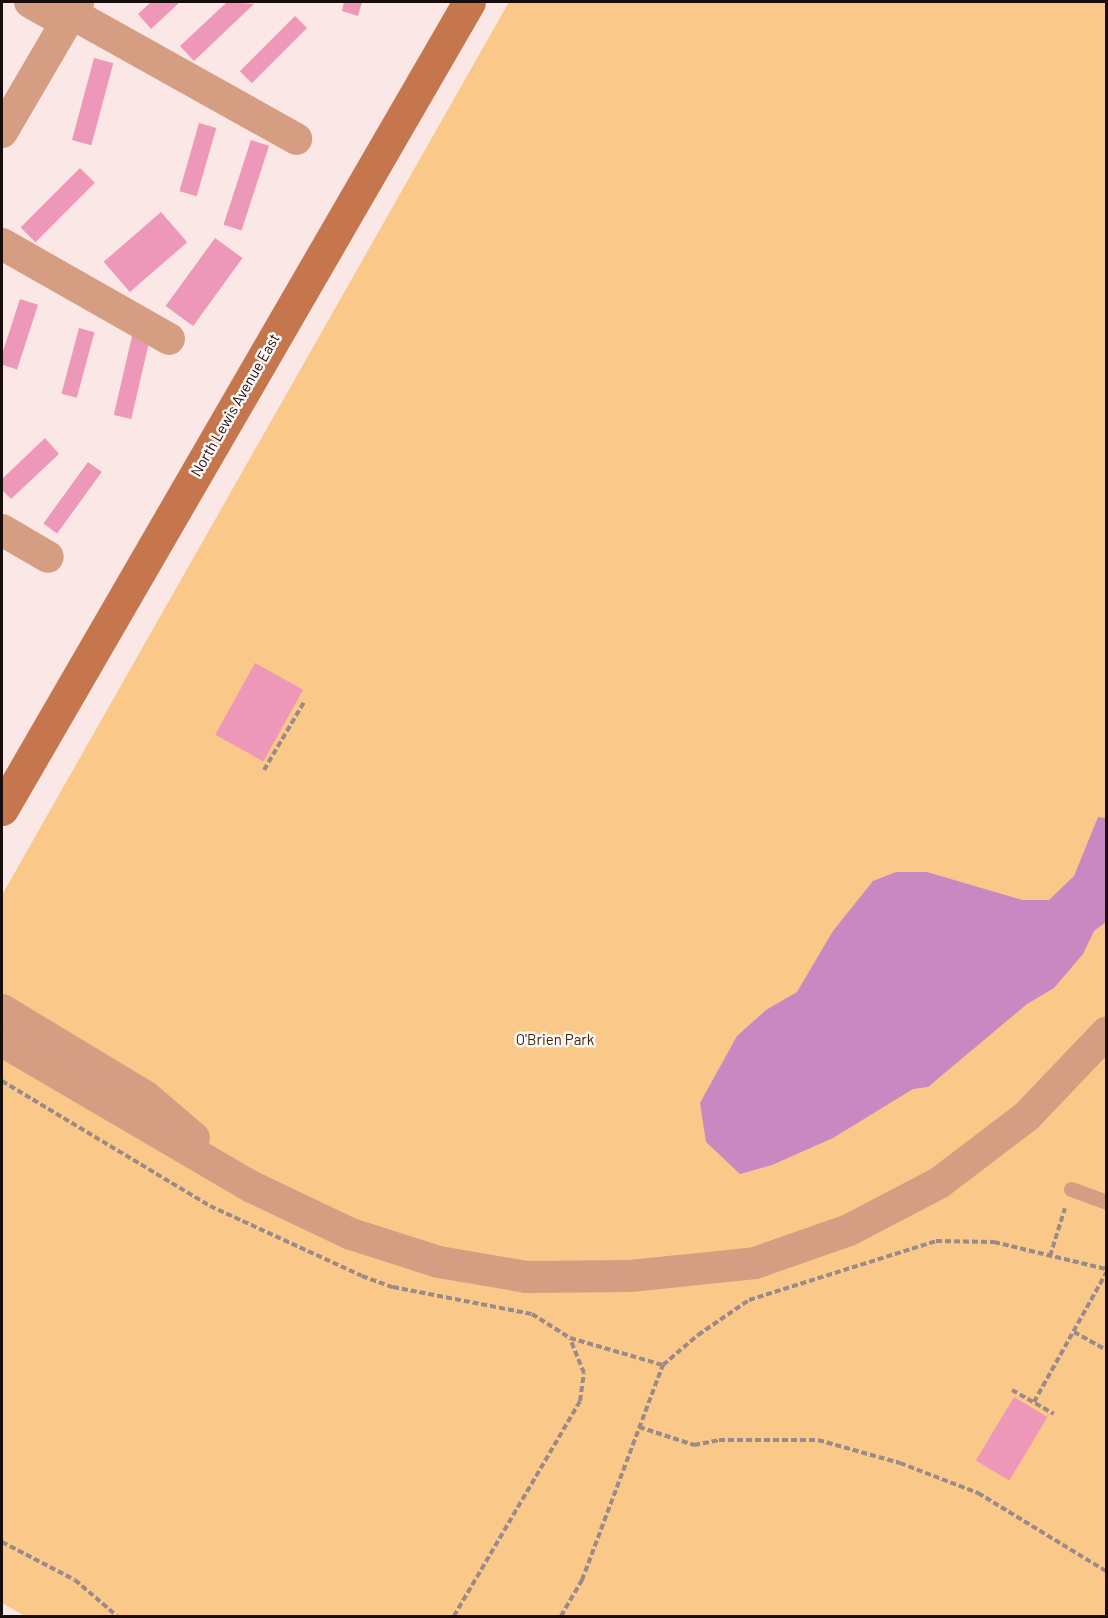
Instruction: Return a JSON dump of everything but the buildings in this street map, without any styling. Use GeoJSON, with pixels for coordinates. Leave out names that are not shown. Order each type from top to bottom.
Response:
{"type":"FeatureCollection","features":[{"type":"Feature","properties":{"kind":"main road","name":"North Lewis Avenue East"},"geometry":{"type":"LineString","coordinates":[[2,809],[469,2]]}},
{"type":"Feature","properties":{"kind":"street"},"geometry":{"type":"LineString","coordinates":[[30,2],[71,12],[296,139]]}},
{"type":"Feature","properties":{"kind":"street"},"geometry":{"type":"LineString","coordinates":[[2,132],[71,12]]}},
{"type":"Feature","properties":{"kind":"street"},"geometry":{"type":"LineString","coordinates":[[2,244],[169,339]]}},
{"type":"Feature","properties":{"kind":"street"},"geometry":{"type":"LineString","coordinates":[[2,530],[48,557]]}},
{"type":"Feature","properties":{"kind":"street"},"geometry":{"type":"LineString","coordinates":[[2,1010],[146,1097],[252,1187]]}},
{"type":"Feature","properties":{"kind":"street"},"geometry":{"type":"LineString","coordinates":[[2,1041],[252,1187],[351,1234],[439,1262],[527,1277],[630,1276],[755,1263],[849,1230],[939,1183],[1027,1116],[1107,1033]]}},
{"type":"Feature","properties":{"kind":"lane"},"geometry":{"type":"LineString","coordinates":[[1071,1189],[1107,1202]]}},
{"type":"Feature","properties":{"kind":"path"},"geometry":{"type":"LineString","coordinates":[[264,770],[304,702]]}},
{"type":"Feature","properties":{"kind":"path"},"geometry":{"type":"LineString","coordinates":[[1050,1256],[1071,1189]]}},
{"type":"Feature","properties":{"kind":"path"},"geometry":{"type":"LineString","coordinates":[[561,1617],[582,1580],[663,1365],[698,1335],[749,1300],[936,1241],[994,1242],[1107,1271],[1034,1402]]}},
{"type":"Feature","properties":{"kind":"path"},"geometry":{"type":"LineString","coordinates":[[1074,1332],[1107,1350]]}},
{"type":"Feature","properties":{"kind":"path"},"geometry":{"type":"LineString","coordinates":[[454,1617],[580,1401],[584,1373],[570,1338],[663,1365]]}},
{"type":"Feature","properties":{"kind":"path"},"geometry":{"type":"LineString","coordinates":[[1012,1390],[1054,1414]]}},
{"type":"Feature","properties":{"kind":"path"},"geometry":{"type":"LineString","coordinates":[[639,1427],[694,1445],[719,1440],[818,1440],[900,1463],[978,1493],[1107,1571]]}},
{"type":"Feature","properties":{"kind":"path"},"geometry":{"type":"LineString","coordinates":[[2,1542],[75,1580],[117,1617]]}},
{"type":"Feature","properties":{"kind":"green space","name":"O'Brien Park"},"geometry":{"type":"Polygon","coordinates":[[[509,2],[1106,2],[1106,1616],[25,1616],[2,1603],[2,895],[509,2]]]}},
{"type":"Feature","properties":{"kind":"shaded area"},"geometry":{"type":"Polygon","coordinates":[[[1098,817],[1106,818],[1106,922],[1094,931],[1083,954],[1054,988],[1027,1004],[928,1087],[913,1089],[833,1138],[772,1165],[740,1174],[706,1142],[700,1103],[737,1036],[766,1010],[797,992],[833,931],[873,881],[896,872],[927,872],[1022,900],[1049,900],[1074,876],[1098,817]]]}}]}
